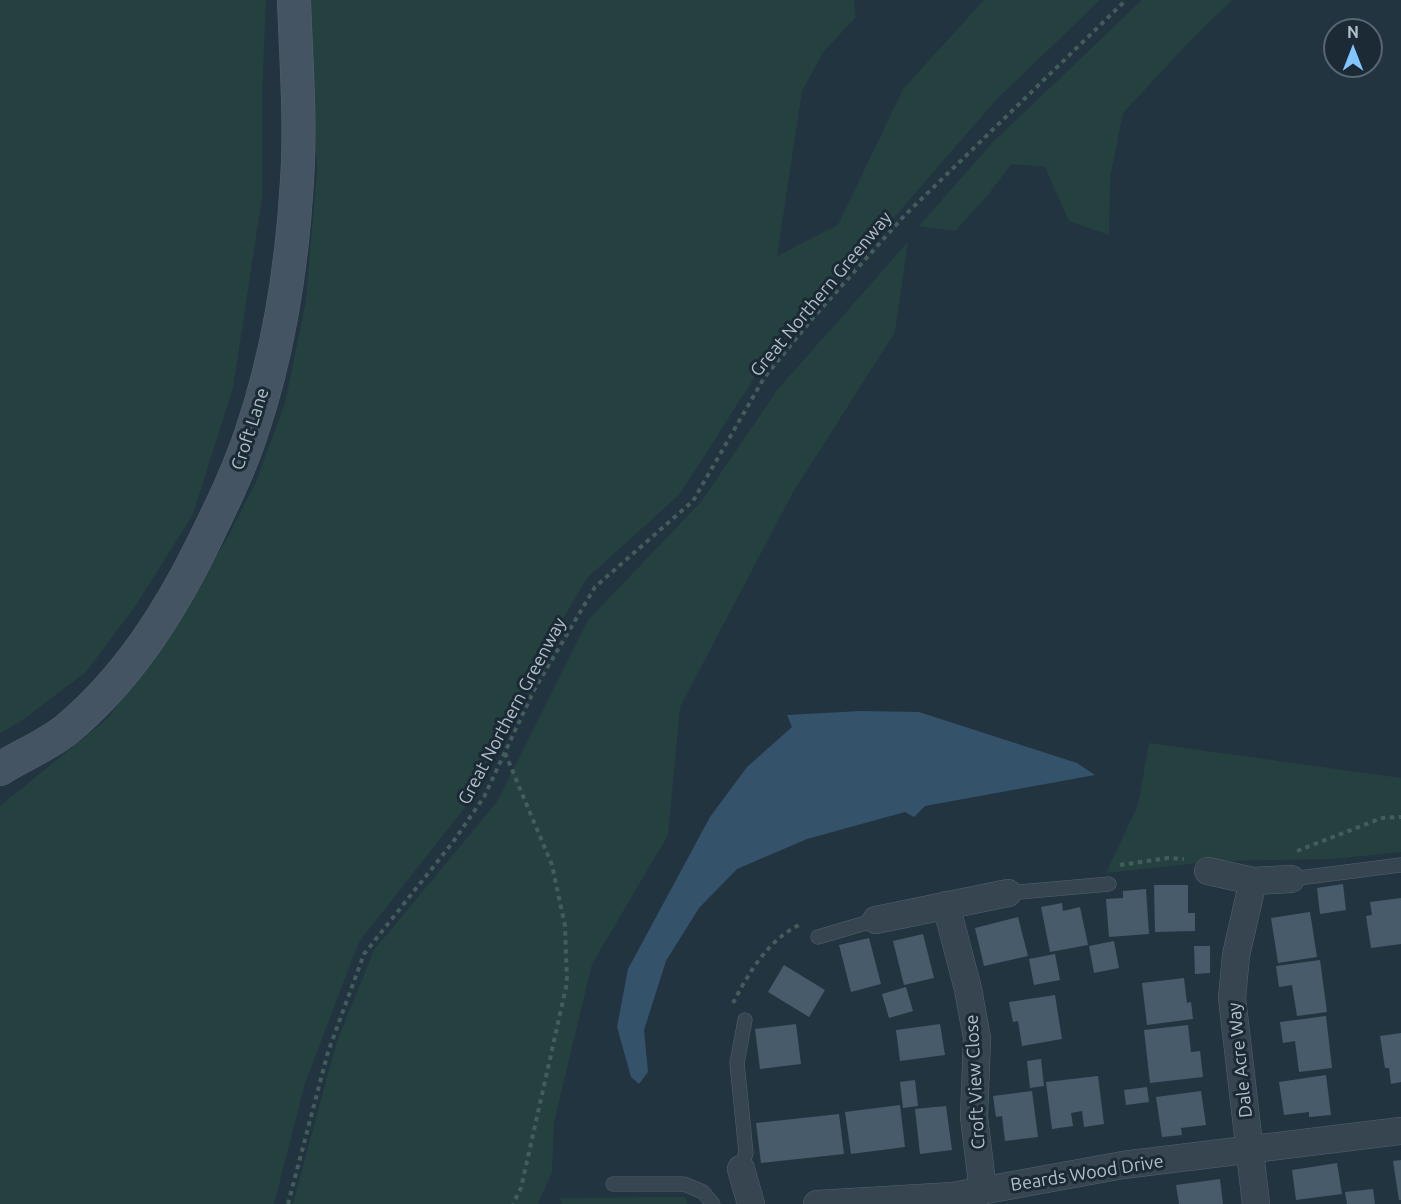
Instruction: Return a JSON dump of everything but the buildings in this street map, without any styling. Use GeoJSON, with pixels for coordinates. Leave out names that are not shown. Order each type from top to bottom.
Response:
{"type":"FeatureCollection","features":[{"type":"Feature","properties":{"kind":"street","name":"Croft Lane"},"geometry":{"type":"LineString","coordinates":[[0,769],[65,731],[137,658],[186,580],[227,496],[251,434],[284,308],[291,248],[297,179],[294,0]]}},
{"type":"Feature","properties":{"kind":"street"},"geometry":{"type":"LineString","coordinates":[[1208,871],[1253,881],[1291,879]]}},
{"type":"Feature","properties":{"kind":"street","name":"Dale Acre Way"},"geometry":{"type":"LineString","coordinates":[[1253,881],[1236,955],[1232,998],[1256,1204]]}},
{"type":"Feature","properties":{"kind":"street"},"geometry":{"type":"LineString","coordinates":[[876,921],[1008,893]]}},
{"type":"Feature","properties":{"kind":"street","name":"Croft View Close"},"geometry":{"type":"LineString","coordinates":[[945,905],[968,989],[977,1038],[974,1117],[984,1191]]}},
{"type":"Feature","properties":{"kind":"street","name":"Beards Wood Drive"},"geometry":{"type":"LineString","coordinates":[[817,1204],[894,1202],[952,1196],[1123,1165],[1401,1131]]}},
{"type":"Feature","properties":{"kind":"street"},"geometry":{"type":"LineString","coordinates":[[741,1169],[751,1204]]}},
{"type":"Feature","properties":{"kind":"lane"},"geometry":{"type":"LineString","coordinates":[[1291,879],[1401,865]]}},
{"type":"Feature","properties":{"kind":"lane"},"geometry":{"type":"LineString","coordinates":[[1008,893],[1109,884]]}},
{"type":"Feature","properties":{"kind":"lane"},"geometry":{"type":"LineString","coordinates":[[818,937],[876,921]]}},
{"type":"Feature","properties":{"kind":"lane"},"geometry":{"type":"LineString","coordinates":[[741,1169],[746,1153],[737,1063],[745,1020]]}},
{"type":"Feature","properties":{"kind":"lane"},"geometry":{"type":"LineString","coordinates":[[613,1184],[684,1184],[703,1192],[713,1204]]}},
{"type":"Feature","properties":{"kind":"path","name":"Great Northern Greenway"},"geometry":{"type":"LineString","coordinates":[[288,1204],[328,1052],[364,954],[453,842],[484,797],[534,690],[595,586],[693,501],[764,378],[812,319],[905,214],[1126,0]]}},
{"type":"Feature","properties":{"kind":"path"},"geometry":{"type":"LineString","coordinates":[[505,753],[552,865],[565,926],[567,983],[521,1188],[513,1204]]}},
{"type":"Feature","properties":{"kind":"green space"},"geometry":{"type":"Polygon","coordinates":[[[0,0],[266,0],[262,95],[262,198],[233,388],[193,514],[136,605],[86,672],[21,721],[0,733],[0,0]]]}},
{"type":"Feature","properties":{"kind":"green space"},"geometry":{"type":"Polygon","coordinates":[[[307,0],[854,0],[855,18],[824,51],[802,91],[777,256],[838,225],[903,89],[984,0],[1100,0],[996,100],[891,221],[779,339],[680,494],[587,578],[526,681],[473,797],[359,942],[305,1083],[274,1204],[0,1204],[0,806],[107,719],[155,655],[228,537],[256,482],[285,403],[306,300],[317,170],[307,0]]]}},
{"type":"Feature","properties":{"kind":"green space"},"geometry":{"type":"Polygon","coordinates":[[[1142,0],[1232,0],[1123,113],[1110,178],[1109,235],[1069,221],[1045,167],[1011,164],[988,195],[955,231],[919,226],[992,143],[1142,0]]]}},
{"type":"Feature","properties":{"kind":"green space"},"geometry":{"type":"Polygon","coordinates":[[[908,242],[895,332],[792,494],[680,707],[668,835],[592,964],[554,1122],[552,1172],[538,1204],[293,1204],[336,1044],[374,950],[497,802],[588,620],[701,502],[778,389],[908,242]]]}},
{"type":"Feature","properties":{"kind":"green space"},"geometry":{"type":"Polygon","coordinates":[[[1149,743],[1401,778],[1401,852],[1334,859],[1217,861],[1106,873],[1138,805],[1149,743]]]}},
{"type":"Feature","properties":{"kind":"green space"},"geometry":{"type":"Polygon","coordinates":[[[685,1197],[688,1204],[562,1204],[560,1198],[685,1197]]]}},
{"type":"Feature","properties":{"kind":"water"},"geometry":{"type":"Polygon","coordinates":[[[861,711],[919,712],[1077,763],[1095,775],[925,806],[914,817],[905,812],[807,839],[737,869],[699,908],[666,961],[644,1030],[648,1072],[639,1084],[631,1077],[617,1027],[628,969],[710,817],[747,767],[792,727],[787,715],[861,711]]]}}]}
